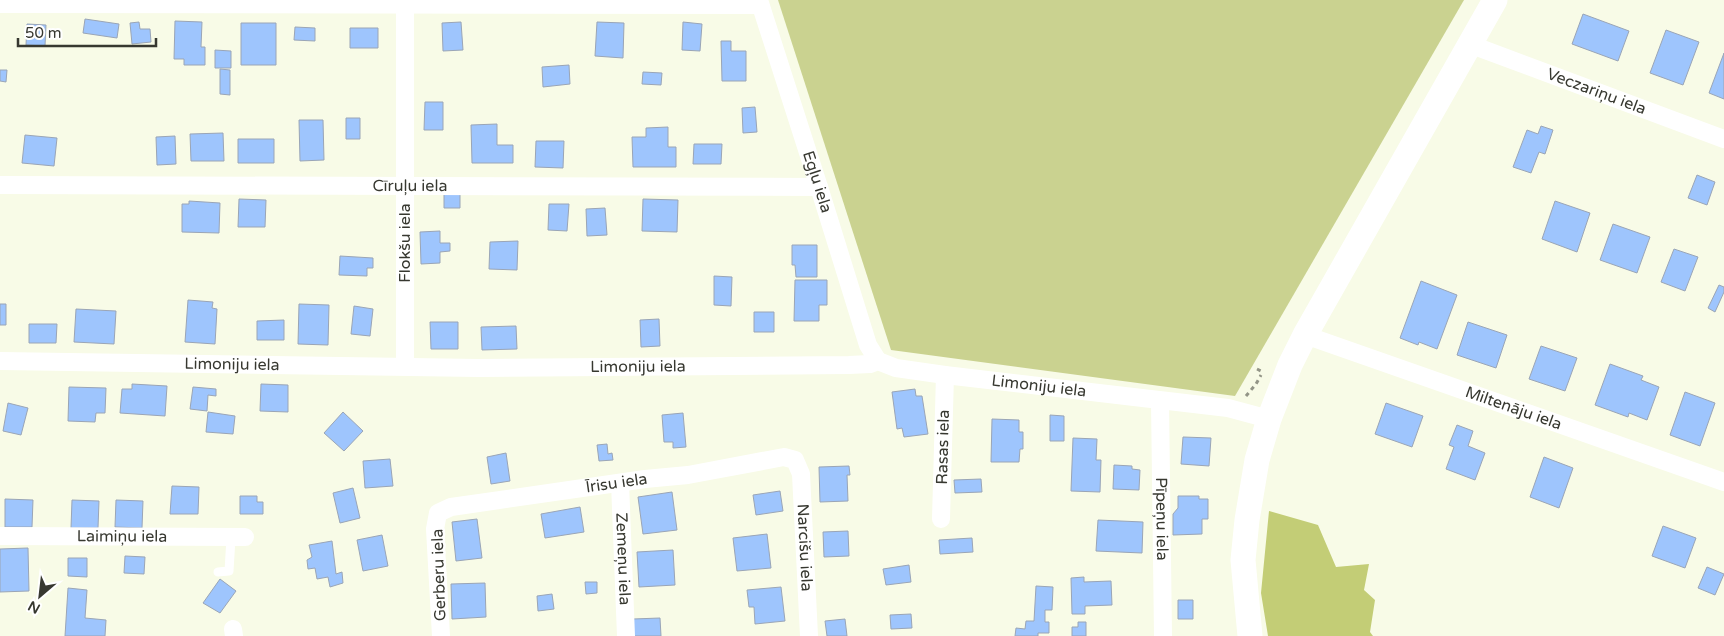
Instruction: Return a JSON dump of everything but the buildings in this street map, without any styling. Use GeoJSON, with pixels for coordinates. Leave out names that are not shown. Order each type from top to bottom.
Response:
{"type":"FeatureCollection","features":[{"type":"Feature","properties":{"kind":"main road"},"geometry":{"type":"LineString","coordinates":[[1250,636],[1243,560],[1247,520],[1257,460],[1269,419],[1304,335],[1495,0]]}},
{"type":"Feature","properties":{"kind":"street","name":"Flokšu iela"},"geometry":{"type":"LineString","coordinates":[[405,2],[405,366]]}},
{"type":"Feature","properties":{"kind":"street"},"geometry":{"type":"LineString","coordinates":[[0,4],[760,2]]}},
{"type":"Feature","properties":{"kind":"street","name":"Egļu iela"},"geometry":{"type":"LineString","coordinates":[[760,2],[868,345],[878,361]]}},
{"type":"Feature","properties":{"kind":"street","name":"Veczariņu iela"},"geometry":{"type":"LineString","coordinates":[[1470,44],[1724,139]]}},
{"type":"Feature","properties":{"kind":"street","name":"Cīruļu iela"},"geometry":{"type":"LineString","coordinates":[[0,185],[819,187]]}},
{"type":"Feature","properties":{"kind":"street","name":"Miltenāju iela"},"geometry":{"type":"LineString","coordinates":[[1304,335],[1724,482]]}},
{"type":"Feature","properties":{"kind":"street","name":"Limoniju iela"},"geometry":{"type":"LineString","coordinates":[[0,361],[488,368],[830,366],[870,364],[878,361],[896,368],[945,375],[1228,408],[1269,419]]}},
{"type":"Feature","properties":{"kind":"street","name":"Rasas iela"},"geometry":{"type":"LineString","coordinates":[[941,519],[945,375]]}},
{"type":"Feature","properties":{"kind":"street","name":"Pīpeņu iela"},"geometry":{"type":"LineString","coordinates":[[1160,401],[1164,636]]}},
{"type":"Feature","properties":{"kind":"street","name":"Īrisu iela"},"geometry":{"type":"LineString","coordinates":[[438,513],[451,507],[688,475],[784,457],[795,460]]}},
{"type":"Feature","properties":{"kind":"street","name":"Narcišu iela"},"geometry":{"type":"LineString","coordinates":[[795,460],[801,474],[808,636]]}},
{"type":"Feature","properties":{"kind":"street","name":"Zemeņu iela"},"geometry":{"type":"LineString","coordinates":[[620,483],[626,636]]}},
{"type":"Feature","properties":{"kind":"street","name":"Gerberu iela"},"geometry":{"type":"LineString","coordinates":[[438,513],[435,528],[442,636]]}},
{"type":"Feature","properties":{"kind":"street","name":"Laimiņu iela"},"geometry":{"type":"LineString","coordinates":[[0,536],[238,538]]}},
{"type":"Feature","properties":{"kind":"lane"},"geometry":{"type":"LineString","coordinates":[[218,572],[229,571],[238,538]]}},
{"type":"Feature","properties":{"kind":"path"},"geometry":{"type":"LineString","coordinates":[[1257,369],[1263,372]]}},
{"type":"Feature","properties":{"kind":"green space"},"geometry":{"type":"Polygon","coordinates":[[[778,0],[1464,0],[1235,396],[891,350],[778,0]]]}},
{"type":"Feature","properties":{"kind":"green space"},"geometry":{"type":"Polygon","coordinates":[[[1269,511],[1318,525],[1336,567],[1369,564],[1364,590],[1375,600],[1370,632],[1373,636],[1268,636],[1261,593],[1269,511]]]}}]}
